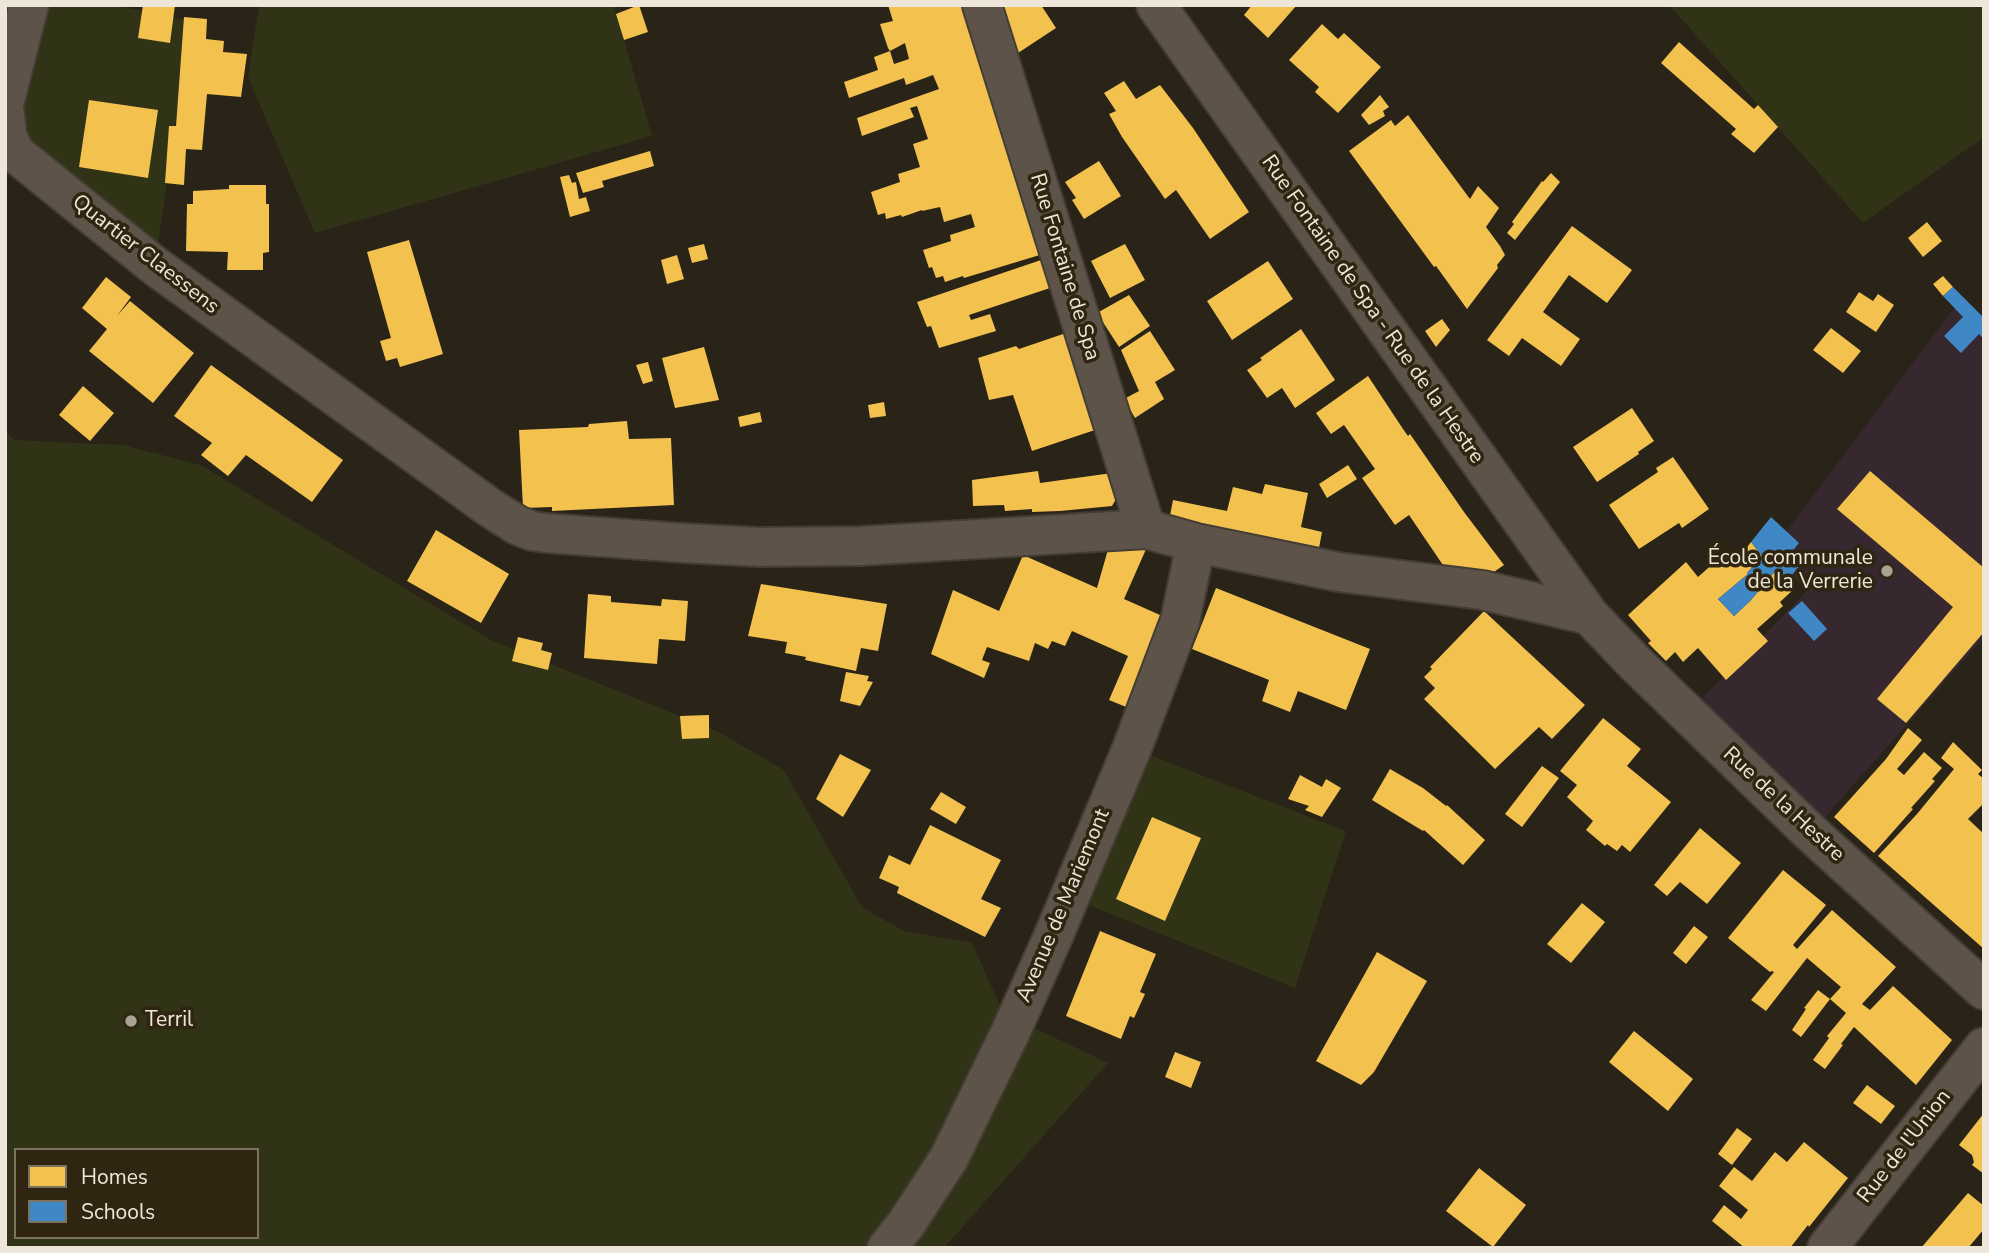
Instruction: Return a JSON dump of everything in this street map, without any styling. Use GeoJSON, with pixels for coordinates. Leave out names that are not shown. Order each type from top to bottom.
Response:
{"type":"FeatureCollection","features":[{"type":"Feature","properties":{"kind":"street"},"geometry":{"type":"LineString","coordinates":[[5,100],[30,5]]}},
{"type":"Feature","properties":{"kind":"street","name":"Rue Fontaine de Spa"},"geometry":{"type":"LineString","coordinates":[[982,5],[1146,529]]}},
{"type":"Feature","properties":{"kind":"street","name":"Rue Fontaine de Spa - Rue de la Hestre"},"geometry":{"type":"LineString","coordinates":[[1156,5],[1589,615]]}},
{"type":"Feature","properties":{"kind":"street","name":"Quartier Claessens"},"geometry":{"type":"LineString","coordinates":[[5,114],[7,136],[15,152],[155,266],[517,525],[545,533],[772,547],[861,546],[1146,529],[1196,543],[1338,572],[1482,590],[1589,615]]}},
{"type":"Feature","properties":{"kind":"street","name":"Avenue de Mariemont"},"geometry":{"type":"LineString","coordinates":[[887,1248],[949,1158],[1053,937],[1132,748],[1180,621],[1196,543]]}},
{"type":"Feature","properties":{"kind":"street","name":"Rue de la Hestre"},"geometry":{"type":"LineString","coordinates":[[1589,615],[1811,833],[1984,990]]}},
{"type":"Feature","properties":{"kind":"street","name":"Rue de l'Union"},"geometry":{"type":"LineString","coordinates":[[1827,1248],[1984,1047]]}},
{"type":"Feature","properties":{"kind":"shaded area","name":"École communale de la Verrerie"},"geometry":{"type":"Polygon","coordinates":[[[1958,303],[1984,330],[1984,637],[1811,833],[1687,714],[1806,592],[1773,549],[1958,303]]]}},
{"type":"Feature","properties":{"kind":"green space"},"geometry":{"type":"Polygon","coordinates":[[[29,5],[114,5],[190,21],[155,266],[15,153],[29,5]]]}},
{"type":"Feature","properties":{"kind":"green space"},"geometry":{"type":"Polygon","coordinates":[[[259,5],[614,5],[652,136],[315,233],[248,77],[259,5]]]}},
{"type":"Feature","properties":{"kind":"green space"},"geometry":{"type":"Polygon","coordinates":[[[1669,5],[1984,5],[1984,137],[1863,223],[1669,5]]]}},
{"type":"Feature","properties":{"kind":"green space"},"geometry":{"type":"Polygon","coordinates":[[[5,429],[14,440],[123,445],[201,465],[489,639],[719,732],[784,770],[862,907],[904,931],[972,943],[1011,1030],[1016,1019],[1108,1063],[944,1248],[5,1248],[5,429]]]}},
{"type":"Feature","properties":{"kind":"green space"},"geometry":{"type":"Polygon","coordinates":[[[1147,754],[1346,831],[1295,988],[1069,897],[1147,754]]]}},
{"type":"Feature","properties":{"kind":"building: Homes"},"geometry":{"type":"Polygon","coordinates":[[[143,5],[175,5],[170,43],[138,38],[143,5]]]}},
{"type":"Feature","properties":{"kind":"building: Homes"},"geometry":{"type":"Polygon","coordinates":[[[639,5],[648,32],[624,40],[616,14],[639,5]]]}},
{"type":"Feature","properties":{"kind":"building: Homes"},"geometry":{"type":"Polygon","coordinates":[[[888,5],[963,5],[1043,254],[945,282],[943,276],[936,278],[932,267],[929,268],[923,250],[951,241],[950,235],[975,227],[971,214],[944,222],[940,207],[902,217],[901,215],[886,219],[885,213],[878,215],[871,192],[900,182],[898,174],[920,167],[913,144],[928,139],[917,106],[910,108],[914,117],[862,136],[857,118],[939,89],[933,75],[906,85],[904,78],[849,98],[844,82],[878,70],[874,57],[890,51],[880,24],[893,21],[888,5]],[[905,43],[890,51],[894,64],[909,59],[905,43]]]}},
{"type":"Feature","properties":{"kind":"building: Homes"},"geometry":{"type":"Polygon","coordinates":[[[998,5],[1041,5],[1056,28],[1018,53],[998,5]]]}},
{"type":"Feature","properties":{"kind":"building: Homes"},"geometry":{"type":"Polygon","coordinates":[[[1252,5],[1297,5],[1268,38],[1244,15],[1252,5]]]}},
{"type":"Feature","properties":{"kind":"building: Homes"},"geometry":{"type":"Polygon","coordinates":[[[184,17],[207,19],[206,39],[224,41],[223,52],[247,54],[241,97],[207,94],[202,150],[186,149],[184,185],[165,183],[169,126],[176,126],[184,17]]]}},
{"type":"Feature","properties":{"kind":"building: Homes"},"geometry":{"type":"Polygon","coordinates":[[[1322,24],[1338,39],[1344,33],[1381,67],[1338,113],[1315,92],[1319,87],[1289,60],[1322,24]]]}},
{"type":"Feature","properties":{"kind":"building: Homes"},"geometry":{"type":"Polygon","coordinates":[[[1679,42],[1754,109],[1758,105],[1778,127],[1754,153],[1731,134],[1736,129],[1661,63],[1679,42]]]}},
{"type":"Feature","properties":{"kind":"building: Homes"},"geometry":{"type":"Polygon","coordinates":[[[1124,81],[1136,99],[1160,85],[1193,128],[1249,212],[1210,239],[1176,190],[1165,199],[1109,114],[1116,111],[1104,93],[1124,81]]]}},
{"type":"Feature","properties":{"kind":"building: Homes"},"geometry":{"type":"Polygon","coordinates":[[[1380,95],[1389,107],[1383,111],[1385,116],[1369,125],[1361,115],[1380,95]]]}},
{"type":"Feature","properties":{"kind":"building: Homes"},"geometry":{"type":"Polygon","coordinates":[[[89,100],[158,110],[148,178],[79,167],[89,100]]]}},
{"type":"Feature","properties":{"kind":"building: Homes"},"geometry":{"type":"Polygon","coordinates":[[[1408,115],[1470,199],[1478,186],[1499,208],[1486,227],[1505,255],[1467,309],[1349,151],[1391,120],[1395,126],[1408,115]]]}},
{"type":"Feature","properties":{"kind":"building: Homes"},"geometry":{"type":"Polygon","coordinates":[[[650,151],[654,166],[602,181],[604,187],[583,193],[576,173],[650,151]]]}},
{"type":"Feature","properties":{"kind":"building: Homes"},"geometry":{"type":"Polygon","coordinates":[[[1099,161],[1121,196],[1084,219],[1072,200],[1076,198],[1065,182],[1099,161]]]}},
{"type":"Feature","properties":{"kind":"building: Homes"},"geometry":{"type":"Polygon","coordinates":[[[1551,173],[1560,182],[1515,240],[1507,233],[1514,224],[1512,222],[1551,173]]]}},
{"type":"Feature","properties":{"kind":"building: Homes"},"geometry":{"type":"Polygon","coordinates":[[[569,175],[572,183],[576,182],[579,199],[586,197],[590,211],[570,217],[560,177],[569,175]]]}},
{"type":"Feature","properties":{"kind":"building: Homes"},"geometry":{"type":"Polygon","coordinates":[[[229,185],[266,185],[266,204],[269,204],[269,252],[263,253],[263,270],[227,270],[228,252],[186,251],[187,204],[193,204],[193,191],[229,189],[229,185]]]}},
{"type":"Feature","properties":{"kind":"building: Homes"},"geometry":{"type":"Polygon","coordinates":[[[1927,222],[1942,241],[1923,257],[1908,238],[1927,222]]]}},
{"type":"Feature","properties":{"kind":"building: Homes"},"geometry":{"type":"Polygon","coordinates":[[[1572,226],[1632,270],[1607,303],[1569,275],[1543,312],[1580,339],[1561,366],[1522,338],[1509,356],[1487,340],[1572,226]]]}},
{"type":"Feature","properties":{"kind":"building: Homes"},"geometry":{"type":"Polygon","coordinates":[[[409,240],[443,354],[400,367],[397,358],[386,361],[380,341],[391,338],[367,252],[409,240]]]}},
{"type":"Feature","properties":{"kind":"building: Homes"},"geometry":{"type":"Polygon","coordinates":[[[704,244],[708,259],[692,263],[688,248],[704,244]]]}},
{"type":"Feature","properties":{"kind":"building: Homes"},"geometry":{"type":"Polygon","coordinates":[[[1125,244],[1145,280],[1110,298],[1091,261],[1125,244]]]}},
{"type":"Feature","properties":{"kind":"building: Homes"},"geometry":{"type":"Polygon","coordinates":[[[677,255],[684,279],[667,284],[661,260],[677,255]]]}},
{"type":"Feature","properties":{"kind":"building: Homes"},"geometry":{"type":"Polygon","coordinates":[[[1044,259],[1053,287],[969,315],[971,320],[990,314],[996,331],[939,348],[931,326],[927,327],[917,302],[1044,259]]]}},
{"type":"Feature","properties":{"kind":"building: Homes"},"geometry":{"type":"Polygon","coordinates":[[[1268,261],[1293,299],[1232,340],[1207,301],[1268,261]]]}},
{"type":"Feature","properties":{"kind":"building: Homes"},"geometry":{"type":"Polygon","coordinates":[[[1943,276],[1953,287],[1943,296],[1933,284],[1943,276]]]}},
{"type":"Feature","properties":{"kind":"building: Homes"},"geometry":{"type":"Polygon","coordinates":[[[106,277],[131,297],[117,316],[130,301],[194,353],[153,403],[89,351],[107,329],[82,308],[106,277]]]}},
{"type":"Feature","properties":{"kind":"building: Homes"},"geometry":{"type":"Polygon","coordinates":[[[1859,292],[1873,301],[1878,294],[1894,305],[1876,332],[1846,312],[1859,292]]]}},
{"type":"Feature","properties":{"kind":"building: Homes"},"geometry":{"type":"Polygon","coordinates":[[[1129,295],[1150,326],[1119,347],[1097,313],[1129,295]]]}},
{"type":"Feature","properties":{"kind":"building: Homes"},"geometry":{"type":"Polygon","coordinates":[[[1442,319],[1450,330],[1436,347],[1425,331],[1442,319]]]}},
{"type":"Feature","properties":{"kind":"building: Homes"},"geometry":{"type":"Polygon","coordinates":[[[1831,328],[1861,351],[1843,373],[1813,350],[1831,328]]]}},
{"type":"Feature","properties":{"kind":"building: Homes"},"geometry":{"type":"Polygon","coordinates":[[[1301,329],[1335,380],[1295,408],[1282,388],[1267,398],[1247,370],[1301,329]]]}},
{"type":"Feature","properties":{"kind":"building: Homes"},"geometry":{"type":"Polygon","coordinates":[[[1150,331],[1175,370],[1155,382],[1164,399],[1135,418],[1124,399],[1139,391],[1121,350],[1150,331]]]}},
{"type":"Feature","properties":{"kind":"building: Homes"},"geometry":{"type":"Polygon","coordinates":[[[1066,333],[1098,429],[1032,451],[1013,395],[989,400],[978,358],[1016,346],[1019,349],[1066,333]]]}},
{"type":"Feature","properties":{"kind":"building: Homes"},"geometry":{"type":"Polygon","coordinates":[[[704,347],[719,400],[675,408],[662,358],[704,347]]]}},
{"type":"Feature","properties":{"kind":"building: Homes"},"geometry":{"type":"Polygon","coordinates":[[[648,362],[653,381],[643,384],[636,365],[648,362]]]}},
{"type":"Feature","properties":{"kind":"building: Homes"},"geometry":{"type":"Polygon","coordinates":[[[211,365],[343,460],[312,502],[246,455],[228,476],[201,455],[212,443],[174,416],[211,365]]]}},
{"type":"Feature","properties":{"kind":"building: Homes"},"geometry":{"type":"Polygon","coordinates":[[[1368,376],[1408,436],[1410,434],[1504,565],[1481,581],[1449,574],[1409,515],[1395,525],[1362,478],[1375,469],[1344,425],[1331,434],[1316,413],[1368,376]]]}},
{"type":"Feature","properties":{"kind":"building: Homes"},"geometry":{"type":"Polygon","coordinates":[[[83,386],[114,413],[90,441],[59,415],[83,386]]]}},
{"type":"Feature","properties":{"kind":"building: Homes"},"geometry":{"type":"Polygon","coordinates":[[[884,402],[886,416],[870,418],[868,405],[884,402]]]}},
{"type":"Feature","properties":{"kind":"building: Homes"},"geometry":{"type":"Polygon","coordinates":[[[1632,408],[1654,441],[1597,482],[1573,447],[1632,408]]]}},
{"type":"Feature","properties":{"kind":"building: Homes"},"geometry":{"type":"Polygon","coordinates":[[[760,412],[762,422],[740,427],[738,417],[760,412]]]}},
{"type":"Feature","properties":{"kind":"building: Homes"},"geometry":{"type":"Polygon","coordinates":[[[627,421],[629,439],[671,438],[674,505],[552,511],[552,507],[523,508],[519,430],[588,427],[589,424],[627,421]]]}},
{"type":"Feature","properties":{"kind":"building: Homes"},"geometry":{"type":"Polygon","coordinates":[[[1673,457],[1709,509],[1682,528],[1679,523],[1639,549],[1609,505],[1658,472],[1656,468],[1673,457]]]}},
{"type":"Feature","properties":{"kind":"building: Homes"},"geometry":{"type":"Polygon","coordinates":[[[1348,465],[1357,479],[1327,498],[1319,484],[1348,465]]]}},
{"type":"Feature","properties":{"kind":"building: Homes"},"geometry":{"type":"Polygon","coordinates":[[[1038,471],[1040,483],[1112,473],[1119,494],[1112,506],[1060,511],[1005,511],[1004,505],[973,506],[972,480],[1038,471]]]}},
{"type":"Feature","properties":{"kind":"building: Homes"},"geometry":{"type":"Polygon","coordinates":[[[1870,471],[1984,568],[1984,632],[1906,723],[1877,699],[1953,607],[1837,509],[1870,471]]]}},
{"type":"Feature","properties":{"kind":"building: Homes"},"geometry":{"type":"Polygon","coordinates":[[[1265,484],[1308,493],[1301,527],[1322,532],[1317,559],[1168,526],[1173,500],[1227,511],[1233,487],[1262,494],[1265,484]]]}},
{"type":"Feature","properties":{"kind":"building: Homes"},"geometry":{"type":"Polygon","coordinates":[[[436,530],[509,574],[481,623],[407,581],[436,530]]]}},
{"type":"Feature","properties":{"kind":"building: Homes"},"geometry":{"type":"Polygon","coordinates":[[[1751,542],[1762,556],[1748,574],[1718,599],[1734,616],[1776,570],[1793,590],[1780,602],[1783,606],[1757,629],[1768,641],[1726,680],[1698,648],[1683,662],[1675,652],[1666,661],[1648,643],[1651,641],[1628,615],[1686,562],[1698,577],[1725,553],[1734,564],[1751,542]]]}},
{"type":"Feature","properties":{"kind":"building: Homes"},"geometry":{"type":"Polygon","coordinates":[[[1109,546],[1147,547],[1124,599],[1169,619],[1131,709],[1109,700],[1128,656],[1072,631],[1065,646],[1052,641],[1048,649],[1035,643],[1029,661],[987,647],[982,660],[990,663],[984,678],[931,654],[953,590],[999,611],[1023,555],[1097,588],[1109,546]]]}},
{"type":"Feature","properties":{"kind":"building: Homes"},"geometry":{"type":"Polygon","coordinates":[[[761,584],[887,604],[878,651],[861,648],[856,671],[785,653],[787,642],[748,636],[761,584]]]}},
{"type":"Feature","properties":{"kind":"building: Homes"},"geometry":{"type":"Polygon","coordinates":[[[1216,588],[1370,649],[1346,710],[1298,691],[1290,712],[1262,701],[1269,680],[1192,649],[1216,588]]]}},
{"type":"Feature","properties":{"kind":"building: Homes"},"geometry":{"type":"Polygon","coordinates":[[[588,594],[611,596],[611,602],[661,606],[662,599],[688,601],[685,641],[659,639],[657,664],[584,658],[588,594]]]}},
{"type":"Feature","properties":{"kind":"building: Homes"},"geometry":{"type":"Polygon","coordinates":[[[1484,611],[1585,705],[1552,739],[1539,727],[1495,769],[1424,699],[1435,688],[1424,677],[1432,669],[1430,667],[1484,611]]]}},
{"type":"Feature","properties":{"kind":"building: Homes"},"geometry":{"type":"Polygon","coordinates":[[[518,637],[543,643],[541,650],[552,653],[548,670],[512,661],[518,637]]]}},
{"type":"Feature","properties":{"kind":"building: Homes"},"geometry":{"type":"Polygon","coordinates":[[[846,672],[869,676],[867,681],[873,682],[860,706],[840,701],[846,672]]]}},
{"type":"Feature","properties":{"kind":"building: Homes"},"geometry":{"type":"Polygon","coordinates":[[[709,715],[709,738],[682,739],[680,716],[709,715]]]}},
{"type":"Feature","properties":{"kind":"building: Homes"},"geometry":{"type":"Polygon","coordinates":[[[1603,718],[1641,749],[1627,766],[1671,802],[1630,852],[1622,845],[1617,851],[1607,844],[1605,846],[1586,830],[1593,821],[1567,797],[1577,785],[1560,771],[1603,718]]]}},
{"type":"Feature","properties":{"kind":"building: Homes"},"geometry":{"type":"Polygon","coordinates":[[[1908,728],[1922,740],[1897,769],[1904,775],[1924,752],[1942,768],[1932,779],[1935,781],[1911,808],[1913,809],[1874,853],[1834,817],[1886,759],[1908,728]]]}},
{"type":"Feature","properties":{"kind":"building: Homes"},"geometry":{"type":"Polygon","coordinates":[[[1953,742],[1982,770],[1978,774],[1984,779],[1984,803],[1968,819],[1984,834],[1984,949],[1878,856],[1954,769],[1941,758],[1953,742]]]}},
{"type":"Feature","properties":{"kind":"building: Homes"},"geometry":{"type":"Polygon","coordinates":[[[840,754],[871,770],[843,817],[816,799],[840,754]]]}},
{"type":"Feature","properties":{"kind":"building: Homes"},"geometry":{"type":"Polygon","coordinates":[[[1542,766],[1559,778],[1522,827],[1505,814],[1542,766]]]}},
{"type":"Feature","properties":{"kind":"building: Homes"},"geometry":{"type":"Polygon","coordinates":[[[1390,769],[1447,805],[1485,840],[1463,865],[1424,830],[1372,800],[1390,769]]]}},
{"type":"Feature","properties":{"kind":"building: Homes"},"geometry":{"type":"Polygon","coordinates":[[[1300,775],[1322,787],[1326,779],[1341,788],[1322,817],[1305,810],[1309,806],[1288,799],[1300,775]]]}},
{"type":"Feature","properties":{"kind":"building: Homes"},"geometry":{"type":"Polygon","coordinates":[[[941,792],[966,807],[956,824],[930,809],[941,792]]]}},
{"type":"Feature","properties":{"kind":"building: Homes"},"geometry":{"type":"Polygon","coordinates":[[[1152,817],[1201,838],[1165,921],[1116,899],[1152,817]]]}},
{"type":"Feature","properties":{"kind":"building: Homes"},"geometry":{"type":"Polygon","coordinates":[[[930,825],[1001,860],[981,899],[1001,908],[985,937],[897,893],[899,887],[879,878],[889,855],[910,865],[930,825]]]}},
{"type":"Feature","properties":{"kind":"building: Homes"},"geometry":{"type":"Polygon","coordinates":[[[1700,828],[1741,863],[1707,904],[1680,882],[1667,896],[1654,885],[1700,828]]]}},
{"type":"Feature","properties":{"kind":"building: Homes"},"geometry":{"type":"Polygon","coordinates":[[[1783,870],[1826,905],[1793,945],[1797,949],[1832,910],[1896,967],[1862,1004],[1870,1010],[1893,986],[1952,1040],[1916,1085],[1854,1027],[1825,1069],[1813,1060],[1829,1038],[1827,1036],[1846,1013],[1830,999],[1841,987],[1807,958],[1766,1011],[1751,1000],[1774,972],[1770,972],[1728,938],[1783,870]]]}},
{"type":"Feature","properties":{"kind":"building: Homes"},"geometry":{"type":"Polygon","coordinates":[[[1582,903],[1605,922],[1571,963],[1547,944],[1582,903]]]}},
{"type":"Feature","properties":{"kind":"building: Homes"},"geometry":{"type":"Polygon","coordinates":[[[1694,926],[1708,937],[1686,964],[1673,953],[1694,926]]]}},
{"type":"Feature","properties":{"kind":"building: Homes"},"geometry":{"type":"Polygon","coordinates":[[[1100,931],[1156,954],[1140,992],[1145,994],[1134,1018],[1130,1016],[1121,1039],[1066,1016],[1100,931]]]}},
{"type":"Feature","properties":{"kind":"building: Homes"},"geometry":{"type":"Polygon","coordinates":[[[1377,952],[1427,981],[1374,1072],[1361,1085],[1316,1061],[1377,952]]]}},
{"type":"Feature","properties":{"kind":"building: Homes"},"geometry":{"type":"Polygon","coordinates":[[[1818,990],[1830,999],[1801,1037],[1792,1030],[1818,990]]]}},
{"type":"Feature","properties":{"kind":"building: Homes"},"geometry":{"type":"Polygon","coordinates":[[[1634,1031],[1693,1079],[1668,1111],[1609,1062],[1634,1031]]]}},
{"type":"Feature","properties":{"kind":"building: Homes"},"geometry":{"type":"Polygon","coordinates":[[[1175,1052],[1201,1062],[1191,1088],[1165,1077],[1175,1052]]]}},
{"type":"Feature","properties":{"kind":"building: Homes"},"geometry":{"type":"Polygon","coordinates":[[[1867,1085],[1895,1106],[1881,1124],[1853,1103],[1867,1085]]]}},
{"type":"Feature","properties":{"kind":"building: Homes"},"geometry":{"type":"Polygon","coordinates":[[[1984,1113],[1984,1174],[1972,1165],[1972,1155],[1959,1145],[1984,1113]]]}},
{"type":"Feature","properties":{"kind":"building: Homes"},"geometry":{"type":"Polygon","coordinates":[[[1737,1128],[1752,1139],[1732,1165],[1718,1154],[1737,1128]]]}},
{"type":"Feature","properties":{"kind":"building: Homes"},"geometry":{"type":"Polygon","coordinates":[[[1804,1142],[1848,1178],[1790,1248],[1745,1248],[1712,1221],[1724,1205],[1741,1219],[1748,1210],[1719,1186],[1734,1167],[1752,1181],[1775,1152],[1787,1162],[1804,1142]]]}},
{"type":"Feature","properties":{"kind":"building: Homes"},"geometry":{"type":"Polygon","coordinates":[[[1479,1168],[1526,1205],[1493,1247],[1446,1211],[1479,1168]]]}},
{"type":"Feature","properties":{"kind":"building: Homes"},"geometry":{"type":"Polygon","coordinates":[[[1968,1193],[1984,1206],[1984,1229],[1968,1248],[1921,1248],[1968,1193]]]}},
{"type":"Feature","properties":{"kind":"building: Schools"},"geometry":{"type":"Polygon","coordinates":[[[1953,287],[1984,318],[1984,339],[1979,334],[1961,353],[1944,336],[1963,317],[1943,296],[1953,287]]]}},
{"type":"Feature","properties":{"kind":"building: Schools"},"geometry":{"type":"Polygon","coordinates":[[[1771,517],[1799,543],[1790,554],[1801,564],[1786,582],[1776,570],[1734,616],[1718,599],[1748,574],[1762,556],[1751,542],[1771,517]]]}},
{"type":"Feature","properties":{"kind":"building: Schools"},"geometry":{"type":"Polygon","coordinates":[[[1802,601],[1827,629],[1814,641],[1788,613],[1802,601]]]}},
{"type":"Feature","properties":{"kind":"place","name":"École communale de la Verrerie"},"geometry":{"type":"Point","coordinates":[1887,571]}},
{"type":"Feature","properties":{"kind":"place","name":"Terril"},"geometry":{"type":"Point","coordinates":[131,1021]}}]}
